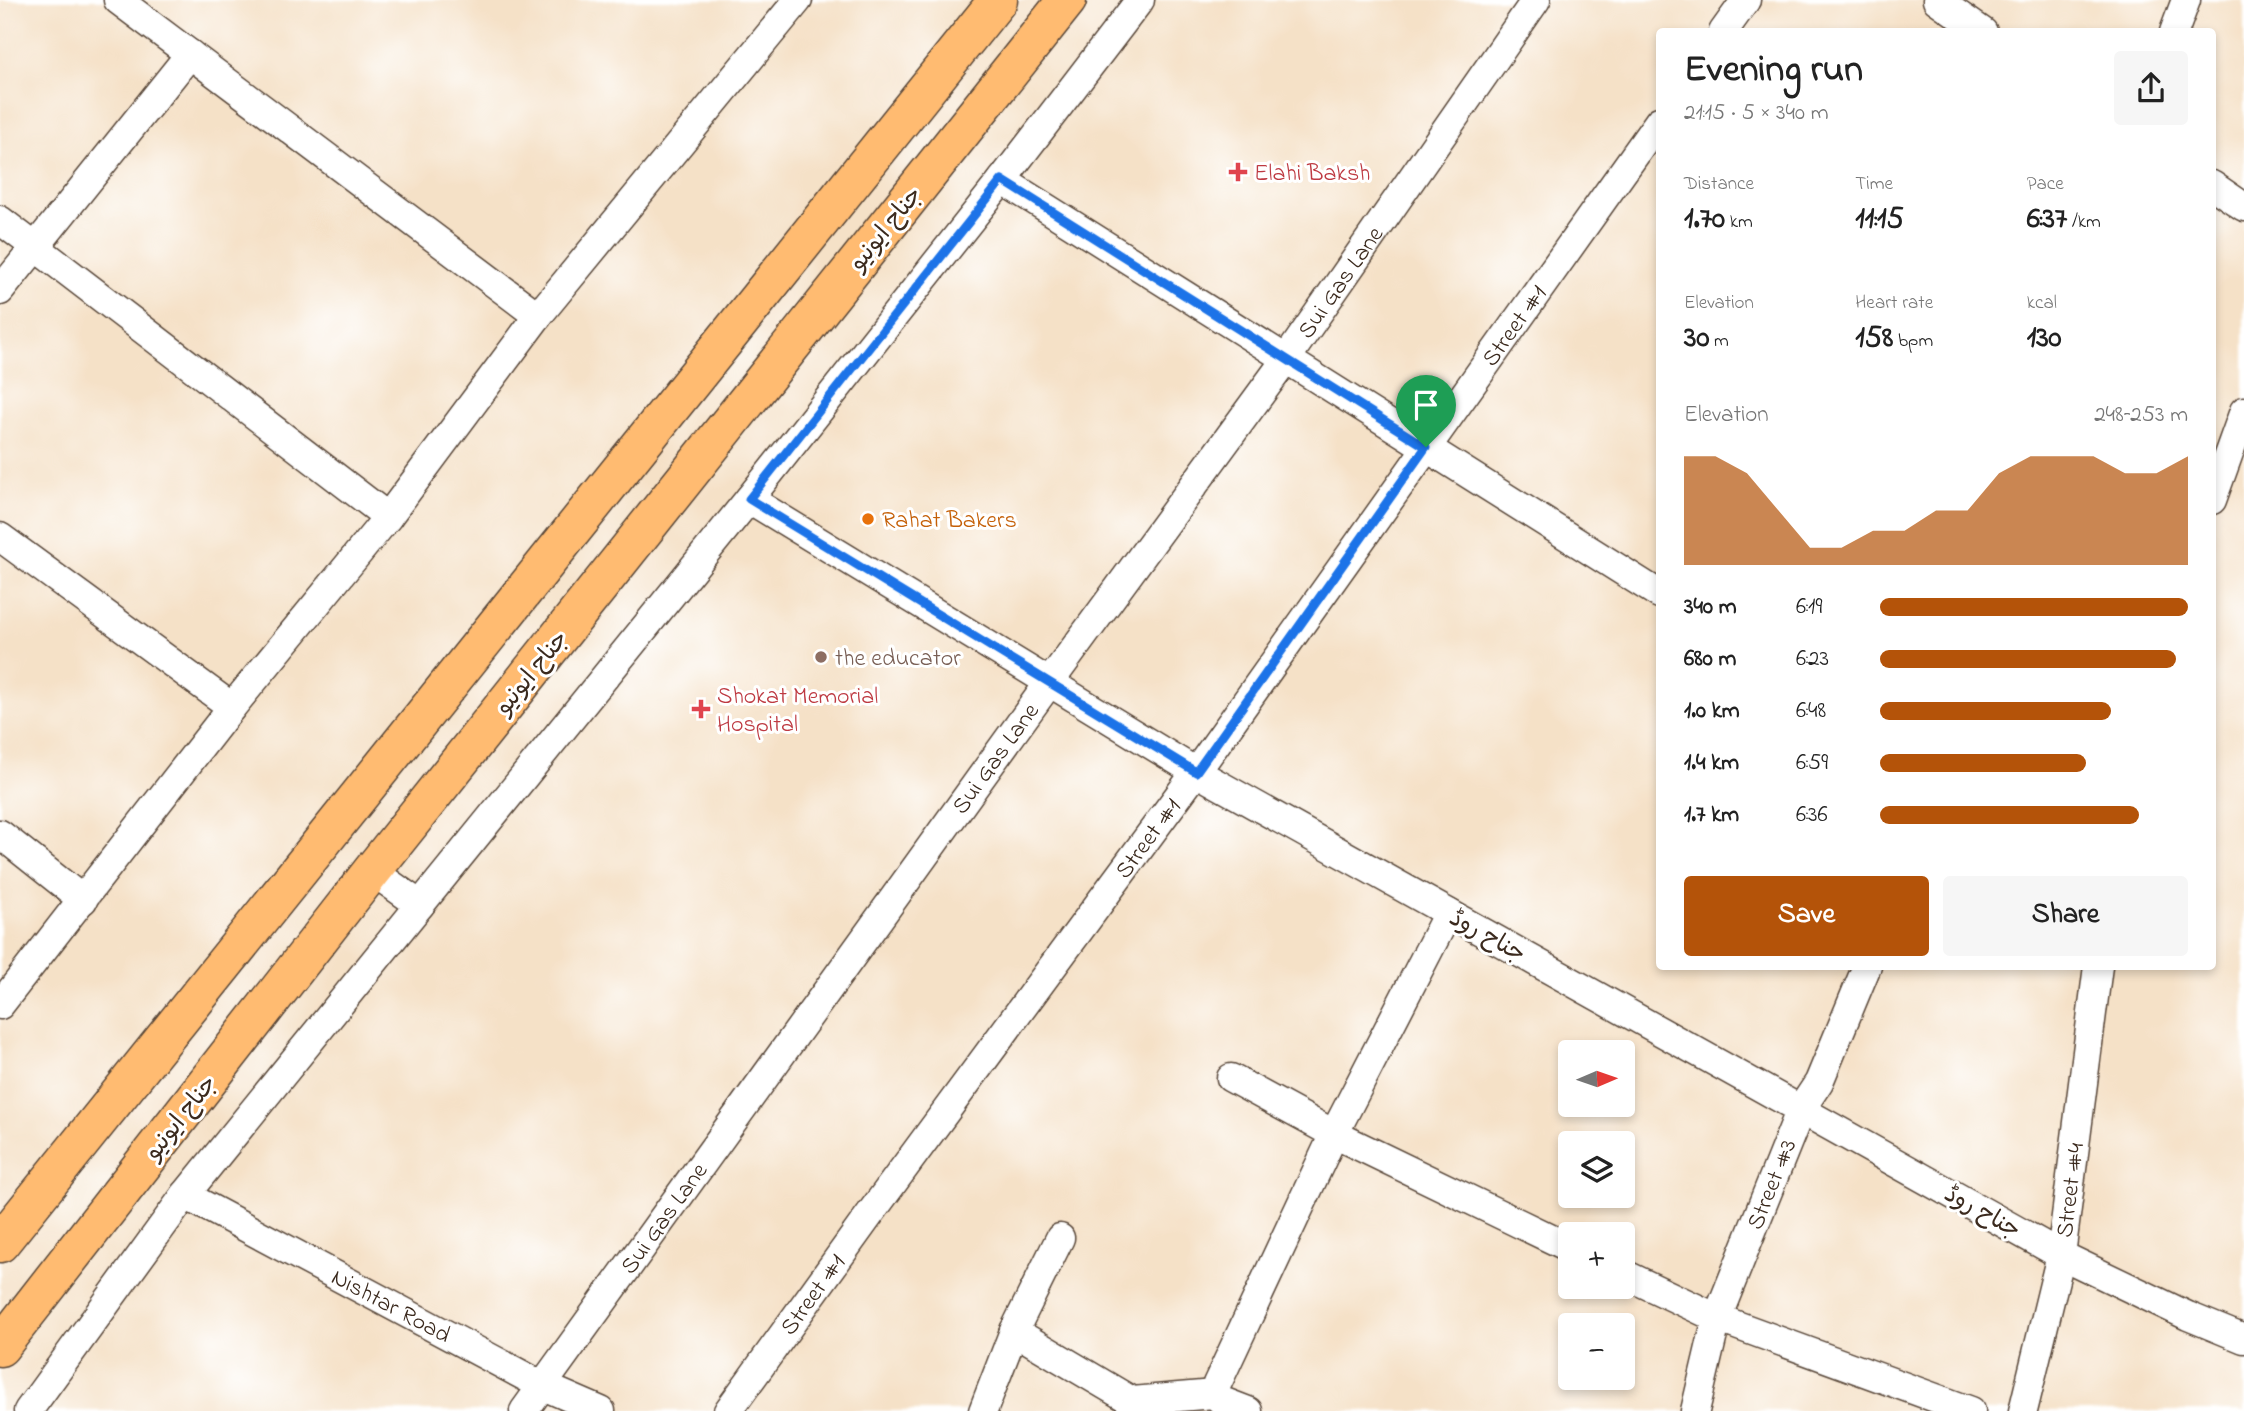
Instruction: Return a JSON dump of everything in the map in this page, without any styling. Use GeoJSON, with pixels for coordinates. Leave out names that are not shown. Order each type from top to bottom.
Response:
{"type":"FeatureCollection","features":[{"type":"Feature","properties":{"kind":"main road"},"geometry":{"type":"LineString","coordinates":[[0,1243],[998,0]]}},
{"type":"Feature","properties":{"kind":"main road","name":"جناح ایونیو"},"geometry":{"type":"LineString","coordinates":[[0,1347],[1058,3]]}},
{"type":"Feature","properties":{"kind":"street"},"geometry":{"type":"LineString","coordinates":[[118,0],[538,316]]}},
{"type":"Feature","properties":{"kind":"street"},"geometry":{"type":"LineString","coordinates":[[0,1005],[232,707],[388,517],[538,316],[798,0]]}},
{"type":"Feature","properties":{"kind":"street"},"geometry":{"type":"LineString","coordinates":[[28,1411],[185,1195],[749,499],[1002,180],[1140,0]]}},
{"type":"Feature","properties":{"kind":"street","name":"Sui Gas Lane"},"geometry":{"type":"LineString","coordinates":[[524,1411],[1287,358],[1536,0]]}},
{"type":"Feature","properties":{"kind":"street"},"geometry":{"type":"LineString","coordinates":[[1726,28],[1746,0]]}},
{"type":"Feature","properties":{"kind":"street"},"geometry":{"type":"LineString","coordinates":[[1937,0],[1977,28]]}},
{"type":"Feature","properties":{"kind":"street"},"geometry":{"type":"LineString","coordinates":[[2176,28],[2186,0]]}},
{"type":"Feature","properties":{"kind":"street"},"geometry":{"type":"LineString","coordinates":[[0,291],[190,54]]}},
{"type":"Feature","properties":{"kind":"street","name":"Street #1"},"geometry":{"type":"LineString","coordinates":[[728,1411],[1196,772],[1656,125]]}},
{"type":"Feature","properties":{"kind":"street"},"geometry":{"type":"LineString","coordinates":[[1002,180],[1426,447],[1655,584]]}},
{"type":"Feature","properties":{"kind":"street"},"geometry":{"type":"LineString","coordinates":[[2216,188],[2244,206]]}},
{"type":"Feature","properties":{"kind":"street"},"geometry":{"type":"LineString","coordinates":[[0,219],[388,517]]}},
{"type":"Feature","properties":{"kind":"street"},"geometry":{"type":"LineString","coordinates":[[2216,489],[2244,411]]}},
{"type":"Feature","properties":{"kind":"street","name":"جناح روڈ"},"geometry":{"type":"LineString","coordinates":[[749,499],[1196,772],[2061,1255],[2188,1316],[2244,1339]]}},
{"type":"Feature","properties":{"kind":"street"},"geometry":{"type":"LineString","coordinates":[[0,537],[232,707]]}},
{"type":"Feature","properties":{"kind":"street"},"geometry":{"type":"LineString","coordinates":[[0,834],[83,900]]}},
{"type":"Feature","properties":{"kind":"street"},"geometry":{"type":"LineString","coordinates":[[372,872],[419,905]]}},
{"type":"Feature","properties":{"kind":"street"},"geometry":{"type":"LineString","coordinates":[[1214,1394],[1334,1134],[1448,913]]}},
{"type":"Feature","properties":{"kind":"street","name":"Street #3"},"geometry":{"type":"LineString","coordinates":[[1695,1411],[1717,1318],[1801,1109],[1819,1082],[1865,970]]}},
{"type":"Feature","properties":{"kind":"street","name":"Street #4"},"geometry":{"type":"LineString","coordinates":[[2023,1411],[2061,1255],[2097,970]]}},
{"type":"Feature","properties":{"kind":"street"},"geometry":{"type":"LineString","coordinates":[[1231,1078],[1334,1134],[1558,1242]]}},
{"type":"Feature","properties":{"kind":"street","name":"Nishtar Road"},"geometry":{"type":"LineString","coordinates":[[185,1195],[541,1385],[601,1411]]}},
{"type":"Feature","properties":{"kind":"street"},"geometry":{"type":"LineString","coordinates":[[983,1411],[1014,1331],[1060,1238]]}},
{"type":"Feature","properties":{"kind":"street"},"geometry":{"type":"LineString","coordinates":[[1635,1279],[1717,1318],[1971,1411]]}},
{"type":"Feature","properties":{"kind":"street"},"geometry":{"type":"LineString","coordinates":[[1014,1331],[1131,1406],[1214,1394],[1222,1401],[1248,1411]]}},
{"type":"Feature","properties":{"kind":"place","name":"Elahi Baksh"},"geometry":{"type":"Point","coordinates":[1238,172]}},
{"type":"Feature","properties":{"kind":"place","name":"Rahat Bakers"},"geometry":{"type":"Point","coordinates":[868,519]}},
{"type":"Feature","properties":{"kind":"place","name":"the educator"},"geometry":{"type":"Point","coordinates":[821,657]}},
{"type":"Feature","properties":{"kind":"place","name":"Shokat Memorial Hospital"},"geometry":{"type":"Point","coordinates":[701,709]}},
{"type":"Feature","properties":{"kind":"route"},"geometry":{"type":"LineString","coordinates":[[1002,180],[1426,447],[1196,772],[749,499],[1002,180]]}}]}
